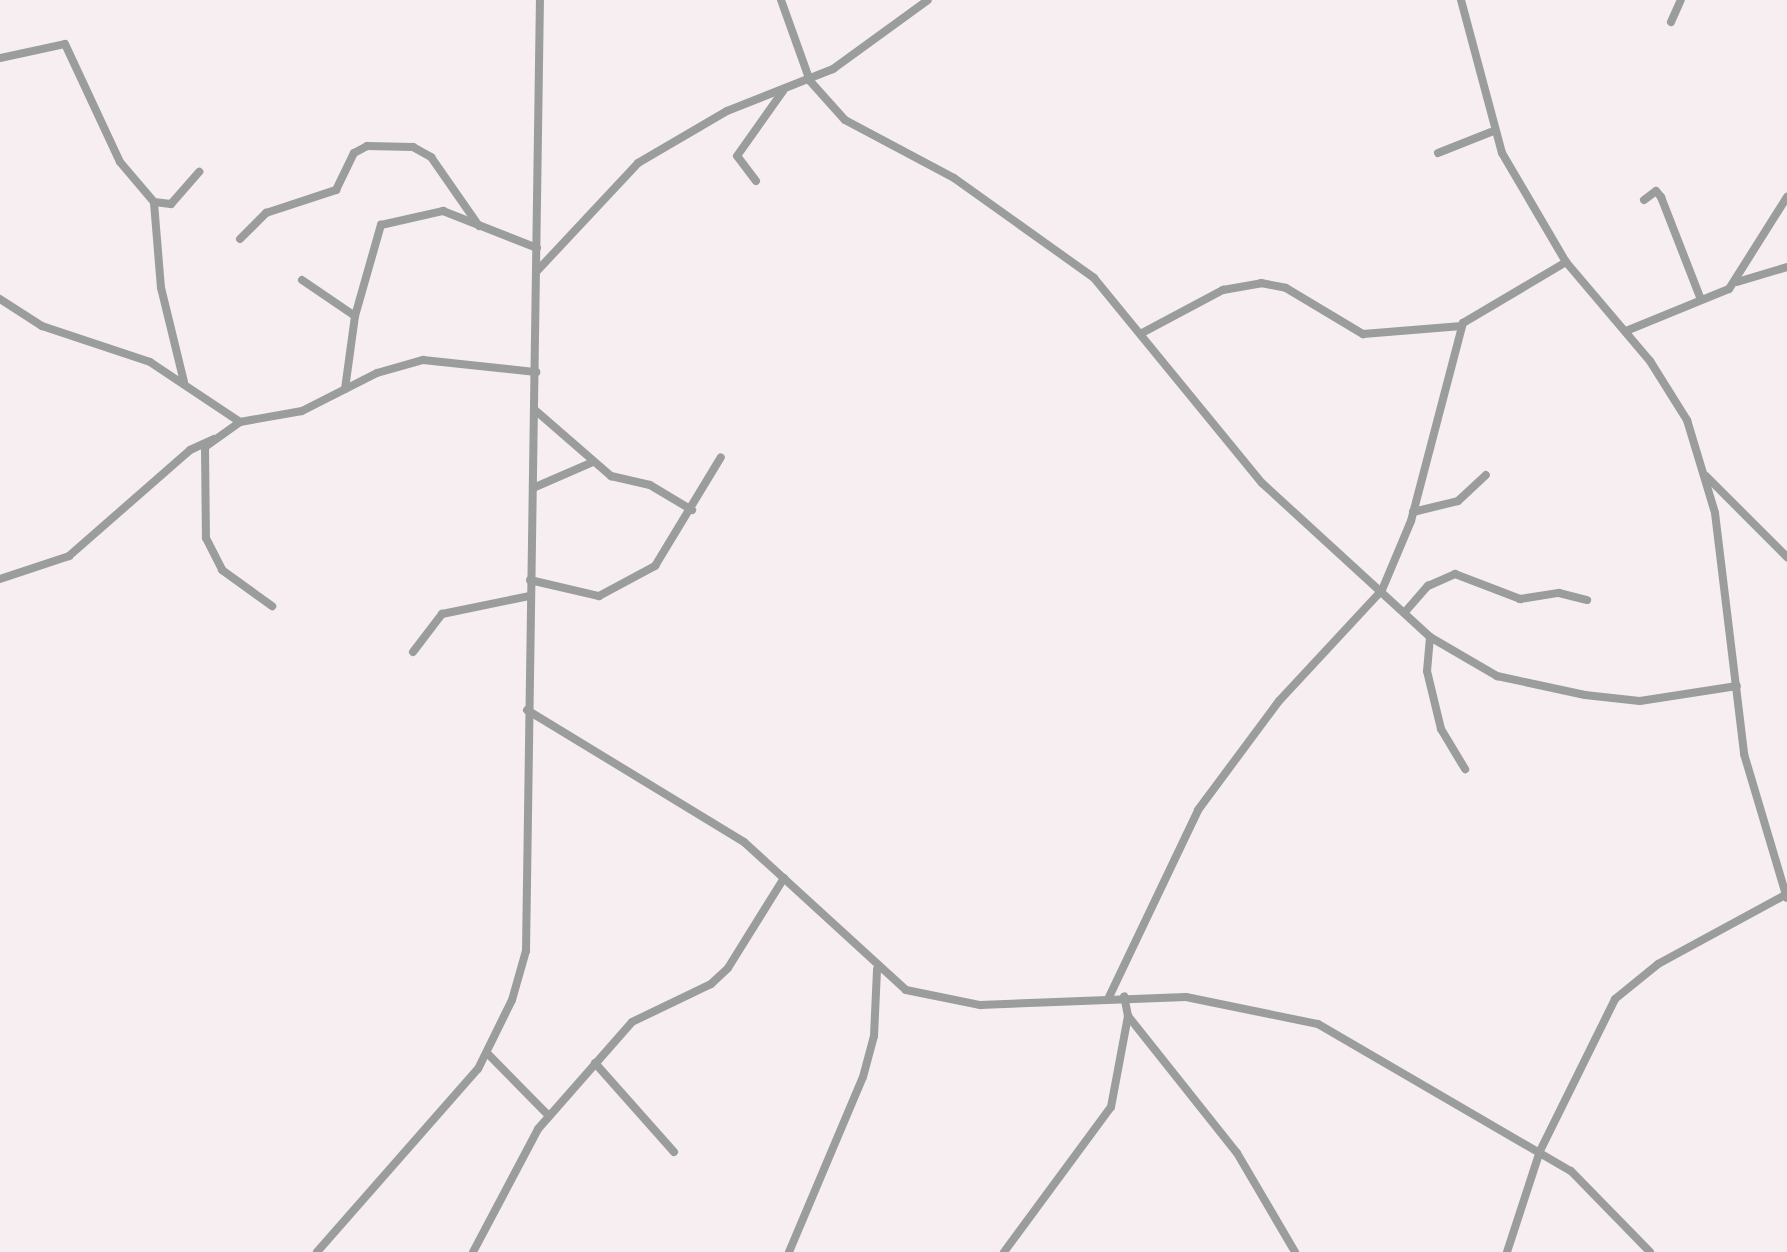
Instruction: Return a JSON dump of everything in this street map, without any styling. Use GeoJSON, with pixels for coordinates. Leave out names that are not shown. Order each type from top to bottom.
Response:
{"type":"FeatureCollection","features":[{"type":"Feature","properties":{"kind":"street"},"geometry":{"type":"LineString","coordinates":[[317,1252],[424,1139],[488,1054],[526,951],[527,710],[536,372],[540,0]]}},
{"type":"Feature","properties":{"kind":"street"},"geometry":{"type":"LineString","coordinates":[[781,0],[809,78],[873,141],[954,178],[1064,254],[1142,333],[1262,483],[1430,637],[1497,676],[1561,692],[1640,701],[1737,686]]}},
{"type":"Feature","properties":{"kind":"street"},"geometry":{"type":"LineString","coordinates":[[537,271],[638,163],[727,111],[783,90],[862,51],[928,0]]}},
{"type":"Feature","properties":{"kind":"street"},"geometry":{"type":"LineString","coordinates":[[1461,0],[1491,132],[1566,262],[1626,331],[1687,420],[1705,475],[1737,686],[1744,754],[1787,896],[1633,981],[1603,1016],[1540,1151],[1507,1252]]}},
{"type":"Feature","properties":{"kind":"street"},"geometry":{"type":"LineString","coordinates":[[1671,22],[1681,0]]}},
{"type":"Feature","properties":{"kind":"street"},"geometry":{"type":"LineString","coordinates":[[0,58],[65,44],[120,162],[154,202],[161,288],[184,382]]}},
{"type":"Feature","properties":{"kind":"street"},"geometry":{"type":"LineString","coordinates":[[756,181],[737,156],[783,90]]}},
{"type":"Feature","properties":{"kind":"street"},"geometry":{"type":"LineString","coordinates":[[1438,153],[1491,132]]}},
{"type":"Feature","properties":{"kind":"street"},"geometry":{"type":"LineString","coordinates":[[240,239],[266,213],[336,190],[354,153],[367,146],[413,147],[431,157],[479,227]]}},
{"type":"Feature","properties":{"kind":"street"},"geometry":{"type":"LineString","coordinates":[[154,202],[171,204],[199,172]]}},
{"type":"Feature","properties":{"kind":"street"},"geometry":{"type":"LineString","coordinates":[[1644,200],[1656,191],[1661,197],[1700,297]]}},
{"type":"Feature","properties":{"kind":"street"},"geometry":{"type":"LineString","coordinates":[[1737,282],[1787,197]]}},
{"type":"Feature","properties":{"kind":"street"},"geometry":{"type":"LineString","coordinates":[[345,389],[355,316],[381,225],[443,211],[537,248]]}},
{"type":"Feature","properties":{"kind":"street"},"geometry":{"type":"LineString","coordinates":[[1109,997],[1198,810],[1287,691],[1382,590],[1413,512],[1462,326],[1491,300],[1566,262]]}},
{"type":"Feature","properties":{"kind":"street"},"geometry":{"type":"LineString","coordinates":[[1626,331],[1737,282],[1787,267]]}},
{"type":"Feature","properties":{"kind":"street"},"geometry":{"type":"LineString","coordinates":[[302,280],[355,316]]}},
{"type":"Feature","properties":{"kind":"street"},"geometry":{"type":"LineString","coordinates":[[1142,333],[1223,290],[1261,283],[1286,288],[1363,334],[1462,326]]}},
{"type":"Feature","properties":{"kind":"street"},"geometry":{"type":"LineString","coordinates":[[0,299],[42,326],[150,362],[240,422]]}},
{"type":"Feature","properties":{"kind":"street"},"geometry":{"type":"LineString","coordinates":[[0,579],[69,556],[190,450],[240,422],[302,411],[345,389],[423,360],[536,372]]}},
{"type":"Feature","properties":{"kind":"street"},"geometry":{"type":"LineString","coordinates":[[535,410],[593,462],[692,510]]}},
{"type":"Feature","properties":{"kind":"street"},"geometry":{"type":"LineString","coordinates":[[214,439],[203,454],[212,554],[240,587],[272,606]]}},
{"type":"Feature","properties":{"kind":"street"},"geometry":{"type":"LineString","coordinates":[[530,580],[588,596],[611,593],[669,552],[721,457]]}},
{"type":"Feature","properties":{"kind":"street"},"geometry":{"type":"LineString","coordinates":[[533,488],[593,462]]}},
{"type":"Feature","properties":{"kind":"street"},"geometry":{"type":"LineString","coordinates":[[1413,512],[1458,501],[1486,475]]}},
{"type":"Feature","properties":{"kind":"street"},"geometry":{"type":"LineString","coordinates":[[1705,475],[1787,557]]}},
{"type":"Feature","properties":{"kind":"street"},"geometry":{"type":"LineString","coordinates":[[1405,612],[1428,586],[1455,574],[1520,599],[1559,593],[1587,600]]}},
{"type":"Feature","properties":{"kind":"street"},"geometry":{"type":"LineString","coordinates":[[413,652],[442,614],[530,596]]}},
{"type":"Feature","properties":{"kind":"street"},"geometry":{"type":"LineString","coordinates":[[1430,637],[1427,671],[1441,729],[1465,769]]}},
{"type":"Feature","properties":{"kind":"street"},"geometry":{"type":"LineString","coordinates":[[527,710],[744,842],[877,969],[934,1001],[1124,996],[1244,1004],[1318,1024],[1540,1151],[1650,1252]]}},
{"type":"Feature","properties":{"kind":"street"},"geometry":{"type":"LineString","coordinates":[[473,1252],[549,1116],[632,1022],[719,976],[784,878]]}},
{"type":"Feature","properties":{"kind":"street"},"geometry":{"type":"LineString","coordinates":[[789,1252],[863,1077],[874,1036],[877,969]]}},
{"type":"Feature","properties":{"kind":"street"},"geometry":{"type":"LineString","coordinates":[[1004,1252],[1111,1107],[1128,1016],[1124,996]]}},
{"type":"Feature","properties":{"kind":"street"},"geometry":{"type":"LineString","coordinates":[[1128,1016],[1237,1153],[1295,1252]]}},
{"type":"Feature","properties":{"kind":"street"},"geometry":{"type":"LineString","coordinates":[[488,1054],[549,1116]]}},
{"type":"Feature","properties":{"kind":"street"},"geometry":{"type":"LineString","coordinates":[[595,1063],[674,1152]]}}]}
